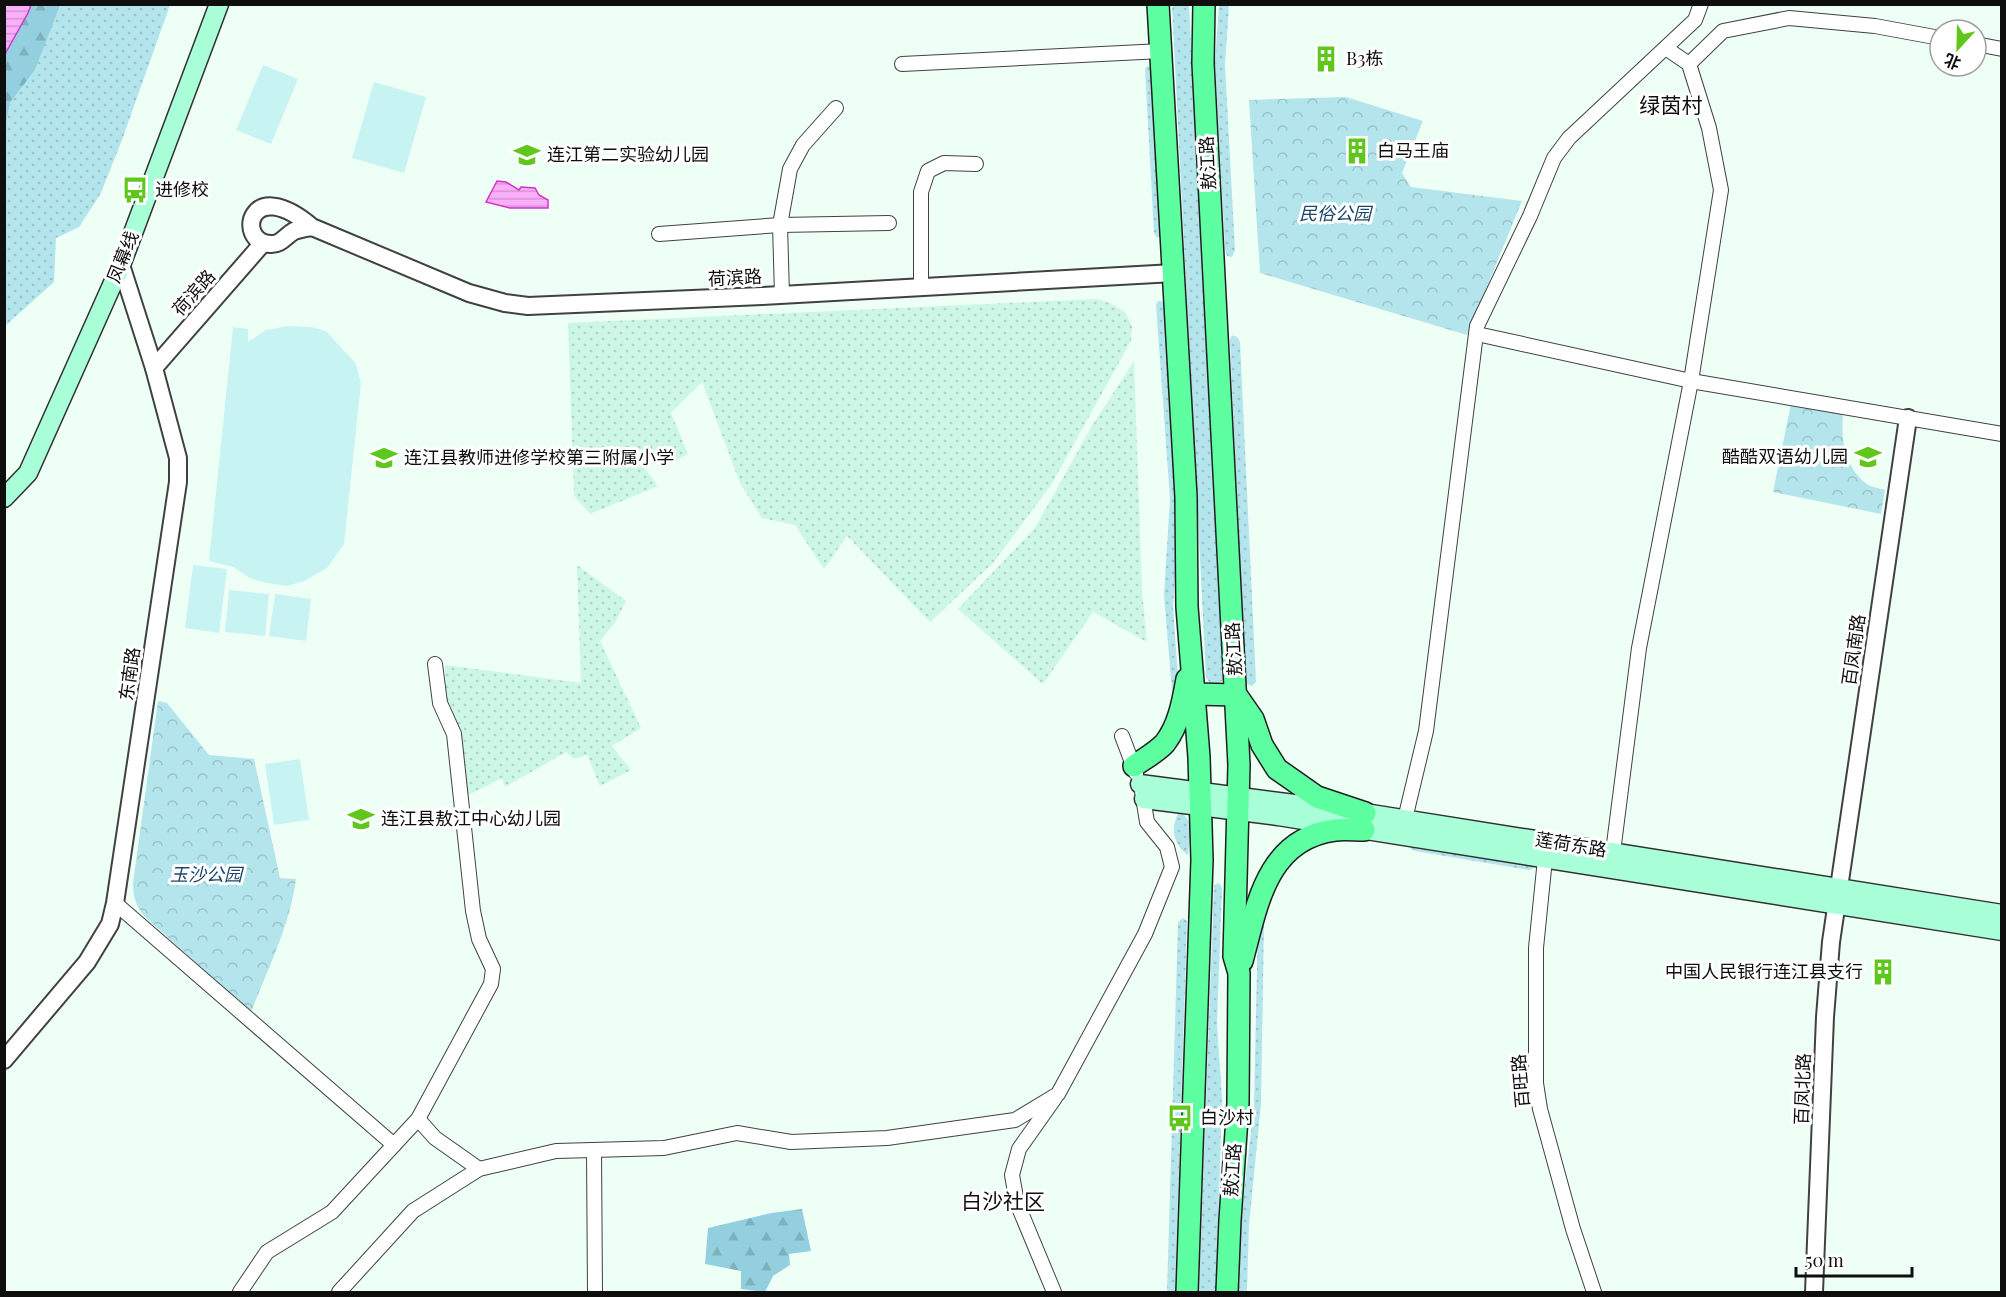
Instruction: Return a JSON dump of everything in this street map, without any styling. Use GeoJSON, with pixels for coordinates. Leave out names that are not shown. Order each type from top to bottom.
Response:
{"type":"FeatureCollection","features":[{"type":"Feature","properties":{"kind":"main road","name":"凤幕线"},"geometry":{"type":"LineString","coordinates":[[4,498],[27,473],[121,265],[219,4]]}},
{"type":"Feature","properties":{"kind":"main road"},"geometry":{"type":"LineString","coordinates":[[1158,4],[1186,497],[1187,607],[1201,799],[1202,860],[1187,1293]]}},
{"type":"Feature","properties":{"kind":"main road","name":"敖江路"},"geometry":{"type":"LineString","coordinates":[[1204,4],[1203,63],[1239,765],[1234,956],[1239,974],[1238,1103],[1227,1293]]}},
{"type":"Feature","properties":{"kind":"main road"},"geometry":{"type":"LineString","coordinates":[[1139,783],[1176,723],[1184,699],[1191,652]]}},
{"type":"Feature","properties":{"kind":"main road"},"geometry":{"type":"LineString","coordinates":[[1195,694],[1236,695],[1253,719],[1262,745],[1277,769],[1317,797],[1364,822]]}},
{"type":"Feature","properties":{"kind":"main road","name":"莲荷东路"},"geometry":{"type":"LineString","coordinates":[[1139,783],[1201,799],[1364,822],[1545,859],[2001,914]]}},
{"type":"Feature","properties":{"kind":"main road","name":"莲荷东路"},"geometry":{"type":"LineString","coordinates":[[1364,822],[1405,819],[1613,852],[2001,931]]}},
{"type":"Feature","properties":{"kind":"main road"},"geometry":{"type":"LineString","coordinates":[[1239,974],[1262,891],[1273,867],[1281,857],[1297,844],[1316,834],[1364,822]]}},
{"type":"Feature","properties":{"kind":"street"},"geometry":{"type":"LineString","coordinates":[[1405,819],[1426,731],[1477,326],[1530,216],[1554,158],[1569,138],[1695,20],[1701,4]]}},
{"type":"Feature","properties":{"kind":"street"},"geometry":{"type":"LineString","coordinates":[[1689,64],[1723,31],[1789,18],[1875,26],[1928,36]]}},
{"type":"Feature","properties":{"kind":"street"},"geometry":{"type":"LineString","coordinates":[[1613,852],[1640,648],[1691,381],[1721,190],[1709,128],[1689,64],[1666,49]]}},
{"type":"Feature","properties":{"kind":"street"},"geometry":{"type":"LineString","coordinates":[[902,64],[1162,51]]}},
{"type":"Feature","properties":{"kind":"street"},"geometry":{"type":"LineString","coordinates":[[782,295],[780,225],[790,169],[804,145],[836,108]]}},
{"type":"Feature","properties":{"kind":"street"},"geometry":{"type":"LineString","coordinates":[[921,287],[921,192],[928,171],[944,163],[976,164]]}},
{"type":"Feature","properties":{"kind":"street","name":"荷滨路"},"geometry":{"type":"LineString","coordinates":[[154,368],[263,243],[254,235],[251,223],[256,212],[266,206],[279,207],[299,216],[312,227],[469,293],[516,305],[564,305],[782,295],[1174,273]]}},
{"type":"Feature","properties":{"kind":"street"},"geometry":{"type":"LineString","coordinates":[[659,234],[780,225],[889,223]]}},
{"type":"Feature","properties":{"kind":"street"},"geometry":{"type":"LineString","coordinates":[[263,243],[276,244],[294,231],[312,227]]}},
{"type":"Feature","properties":{"kind":"street","name":"东南路"},"geometry":{"type":"LineString","coordinates":[[4,1060],[87,962],[111,924],[178,482],[178,458],[154,368],[121,265]]}},
{"type":"Feature","properties":{"kind":"street"},"geometry":{"type":"LineString","coordinates":[[1477,334],[1691,381],[2001,434]]}},
{"type":"Feature","properties":{"kind":"street","name":"百凤南路"},"geometry":{"type":"LineString","coordinates":[[1838,896],[1908,418]]}},
{"type":"Feature","properties":{"kind":"street"},"geometry":{"type":"LineString","coordinates":[[240,1293],[267,1252],[333,1212],[418,1119],[491,984],[493,976],[491,963],[479,939],[474,921],[454,734],[440,703],[435,664]]}},
{"type":"Feature","properties":{"kind":"street"},"geometry":{"type":"LineString","coordinates":[[1053,1293],[1017,1203],[1012,1175],[1019,1149],[1058,1094],[1145,934],[1172,867],[1167,847],[1147,822],[1139,783],[1122,736]]}},
{"type":"Feature","properties":{"kind":"street","name":"百旺路"},"geometry":{"type":"LineString","coordinates":[[1545,859],[1536,948],[1536,1083],[1540,1109],[1570,1218],[1594,1293]]}},
{"type":"Feature","properties":{"kind":"street","name":"百凤北路"},"geometry":{"type":"LineString","coordinates":[[1814,1293],[1826,1017],[1831,942],[1838,896]]}},
{"type":"Feature","properties":{"kind":"street"},"geometry":{"type":"LineString","coordinates":[[116,903],[394,1144]]}},
{"type":"Feature","properties":{"kind":"street"},"geometry":{"type":"LineString","coordinates":[[339,1293],[413,1211],[479,1169],[556,1151],[664,1148],[737,1133],[791,1142],[887,1138],[1015,1120],[1058,1094]]}},
{"type":"Feature","properties":{"kind":"street"},"geometry":{"type":"LineString","coordinates":[[418,1119],[435,1138],[479,1169]]}},
{"type":"Feature","properties":{"kind":"street"},"geometry":{"type":"LineString","coordinates":[[594,1150],[595,1293]]}},
{"type":"Feature","properties":{"kind":"green space"},"geometry":{"type":"Polygon","coordinates":[[[31,5],[60,5],[35,70],[10,103],[5,129],[5,54],[31,5]]]}},
{"type":"Feature","properties":{"kind":"green space"},"geometry":{"type":"Polygon","coordinates":[[[58,5],[170,5],[101,193],[79,227],[56,238],[54,282],[5,326],[5,129],[10,103],[35,70],[58,5]]]}},
{"type":"Feature","properties":{"kind":"green space"},"geometry":{"type":"Polygon","coordinates":[[[1172,5],[1189,5],[1223,673],[1222,681],[1216,684],[1209,682],[1206,677],[1172,5]]]}},
{"type":"Feature","properties":{"kind":"green space"},"geometry":{"type":"Polygon","coordinates":[[[1219,5],[1229,5],[1225,65],[1235,250],[1232,257],[1227,256],[1225,249],[1215,62],[1219,5]]]}},
{"type":"Feature","properties":{"kind":"green space"},"geometry":{"type":"Polygon","coordinates":[[[1147,66],[1151,67],[1162,235],[1157,238],[1154,233],[1145,69],[1147,66]]]}},
{"type":"Feature","properties":{"kind":"green space","name":"民俗公园"},"geometry":{"type":"Polygon","coordinates":[[[1346,97],[1423,121],[1402,173],[1411,187],[1522,201],[1467,335],[1260,273],[1249,100],[1346,97]]]}},
{"type":"Feature","properties":{"kind":"green space"},"geometry":{"type":"Polygon","coordinates":[[[1097,299],[1110,303],[1125,312],[1132,326],[1131,341],[1051,485],[993,563],[930,622],[847,536],[824,569],[795,525],[762,518],[740,483],[702,382],[671,413],[688,454],[668,465],[662,457],[645,469],[658,486],[590,514],[574,496],[568,323],[1097,299]]]}},
{"type":"Feature","properties":{"kind":"green space"},"geometry":{"type":"Polygon","coordinates":[[[1158,301],[1162,301],[1164,305],[1176,498],[1173,607],[1179,691],[1174,696],[1164,595],[1170,499],[1156,305],[1158,301]]]}},
{"type":"Feature","properties":{"kind":"green space"},"geometry":{"type":"Polygon","coordinates":[[[1232,335],[1240,342],[1256,682],[1252,686],[1245,683],[1230,340],[1232,335]]]}},
{"type":"Feature","properties":{"kind":"green space"},"geometry":{"type":"Polygon","coordinates":[[[1134,361],[1142,591],[1147,642],[1093,612],[1043,684],[958,609],[1035,528],[1092,426],[1134,361]]]}},
{"type":"Feature","properties":{"kind":"green space"},"geometry":{"type":"Polygon","coordinates":[[[1791,404],[1843,414],[1844,443],[1853,469],[1867,484],[1885,490],[1881,514],[1773,492],[1791,404]]]}},
{"type":"Feature","properties":{"kind":"green space"},"geometry":{"type":"Polygon","coordinates":[[[577,565],[626,601],[616,621],[600,641],[641,728],[612,746],[631,770],[600,786],[587,755],[574,759],[566,752],[505,787],[502,778],[466,796],[446,707],[445,665],[581,683],[577,565]]]}},
{"type":"Feature","properties":{"kind":"green space","name":"玉沙公园"},"geometry":{"type":"Polygon","coordinates":[[[158,701],[167,703],[209,755],[254,759],[280,878],[296,879],[284,930],[251,1012],[145,917],[136,902],[133,883],[158,701]]]}},
{"type":"Feature","properties":{"kind":"green space"},"geometry":{"type":"Polygon","coordinates":[[[1179,812],[1184,815],[1190,825],[1188,855],[1179,846],[1174,835],[1174,824],[1179,812]]]}},
{"type":"Feature","properties":{"kind":"green space"},"geometry":{"type":"Polygon","coordinates":[[[1410,844],[1531,864],[1534,868],[1529,870],[1415,851],[1410,848],[1410,844]]]}},
{"type":"Feature","properties":{"kind":"green space"},"geometry":{"type":"Polygon","coordinates":[[[1219,883],[1222,888],[1217,1024],[1222,1098],[1216,1292],[1199,1292],[1214,885],[1219,883]]]}},
{"type":"Feature","properties":{"kind":"green space"},"geometry":{"type":"Polygon","coordinates":[[[1183,918],[1187,921],[1175,1292],[1167,1292],[1178,922],[1183,918]]]}},
{"type":"Feature","properties":{"kind":"green space"},"geometry":{"type":"Polygon","coordinates":[[[1262,919],[1264,921],[1261,1104],[1249,1225],[1247,1292],[1239,1292],[1241,1219],[1254,1105],[1258,921],[1262,919]]]}},
{"type":"Feature","properties":{"kind":"green space"},"geometry":{"type":"Polygon","coordinates":[[[802,1209],[811,1251],[789,1254],[790,1265],[773,1276],[765,1292],[741,1289],[741,1271],[705,1264],[708,1228],[771,1213],[802,1209]]]}},
{"type":"Feature","properties":{"kind":"shaded area"},"geometry":{"type":"Polygon","coordinates":[[[5,4],[31,5],[5,54],[5,4]]]}},
{"type":"Feature","properties":{"kind":"shaded area"},"geometry":{"type":"Polygon","coordinates":[[[263,65],[298,79],[271,144],[236,130],[263,65]]]}},
{"type":"Feature","properties":{"kind":"shaded area"},"geometry":{"type":"Polygon","coordinates":[[[374,82],[426,97],[404,173],[352,158],[374,82]]]}},
{"type":"Feature","properties":{"kind":"shaded area"},"geometry":{"type":"Polygon","coordinates":[[[497,181],[506,182],[519,190],[521,187],[535,188],[539,195],[548,200],[548,208],[510,208],[486,202],[497,181]]]}},
{"type":"Feature","properties":{"kind":"shaded area"},"geometry":{"type":"Polygon","coordinates":[[[288,326],[311,327],[326,331],[356,364],[361,383],[344,544],[327,568],[304,581],[287,586],[262,582],[250,578],[233,567],[209,561],[233,327],[248,329],[248,342],[266,330],[288,326]]]}},
{"type":"Feature","properties":{"kind":"shaded area"},"geometry":{"type":"Polygon","coordinates":[[[193,565],[227,569],[219,633],[185,628],[193,565]]]}},
{"type":"Feature","properties":{"kind":"shaded area"},"geometry":{"type":"Polygon","coordinates":[[[229,590],[269,594],[265,636],[225,632],[229,590]]]}},
{"type":"Feature","properties":{"kind":"shaded area"},"geometry":{"type":"Polygon","coordinates":[[[275,594],[311,599],[306,641],[269,636],[275,594]]]}},
{"type":"Feature","properties":{"kind":"shaded area"},"geometry":{"type":"Polygon","coordinates":[[[300,759],[309,820],[274,825],[265,764],[300,759]]]}},
{"type":"Feature","properties":{"kind":"place","name":"B3栋"},"geometry":{"type":"Point","coordinates":[1326,59]}},
{"type":"Feature","properties":{"kind":"place","name":"白马王庙"},"geometry":{"type":"Point","coordinates":[1357,151]}},
{"type":"Feature","properties":{"kind":"place","name":"连江第二实验幼儿园"},"geometry":{"type":"Point","coordinates":[527,155]}},
{"type":"Feature","properties":{"kind":"place","name":"进修校"},"geometry":{"type":"Point","coordinates":[135,190]}},
{"type":"Feature","properties":{"kind":"place","name":"酷酷双语幼儿园"},"geometry":{"type":"Point","coordinates":[1868,457]}},
{"type":"Feature","properties":{"kind":"place","name":"连江县教师进修学校第三附属小学"},"geometry":{"type":"Point","coordinates":[384,458]}},
{"type":"Feature","properties":{"kind":"place","name":"连江县敖江中心幼儿园"},"geometry":{"type":"Point","coordinates":[361,819]}},
{"type":"Feature","properties":{"kind":"place","name":"中国人民银行连江县支行"},"geometry":{"type":"Point","coordinates":[1883,972]}},
{"type":"Feature","properties":{"kind":"place","name":"白沙村"},"geometry":{"type":"Point","coordinates":[1180,1118]}},
{"type":"Feature","properties":{"kind":"district","name":"绿茵村"},"geometry":{"type":"Point","coordinates":[1671,106]}},
{"type":"Feature","properties":{"kind":"district","name":"白沙社区"},"geometry":{"type":"Point","coordinates":[1003,1202]}}]}
